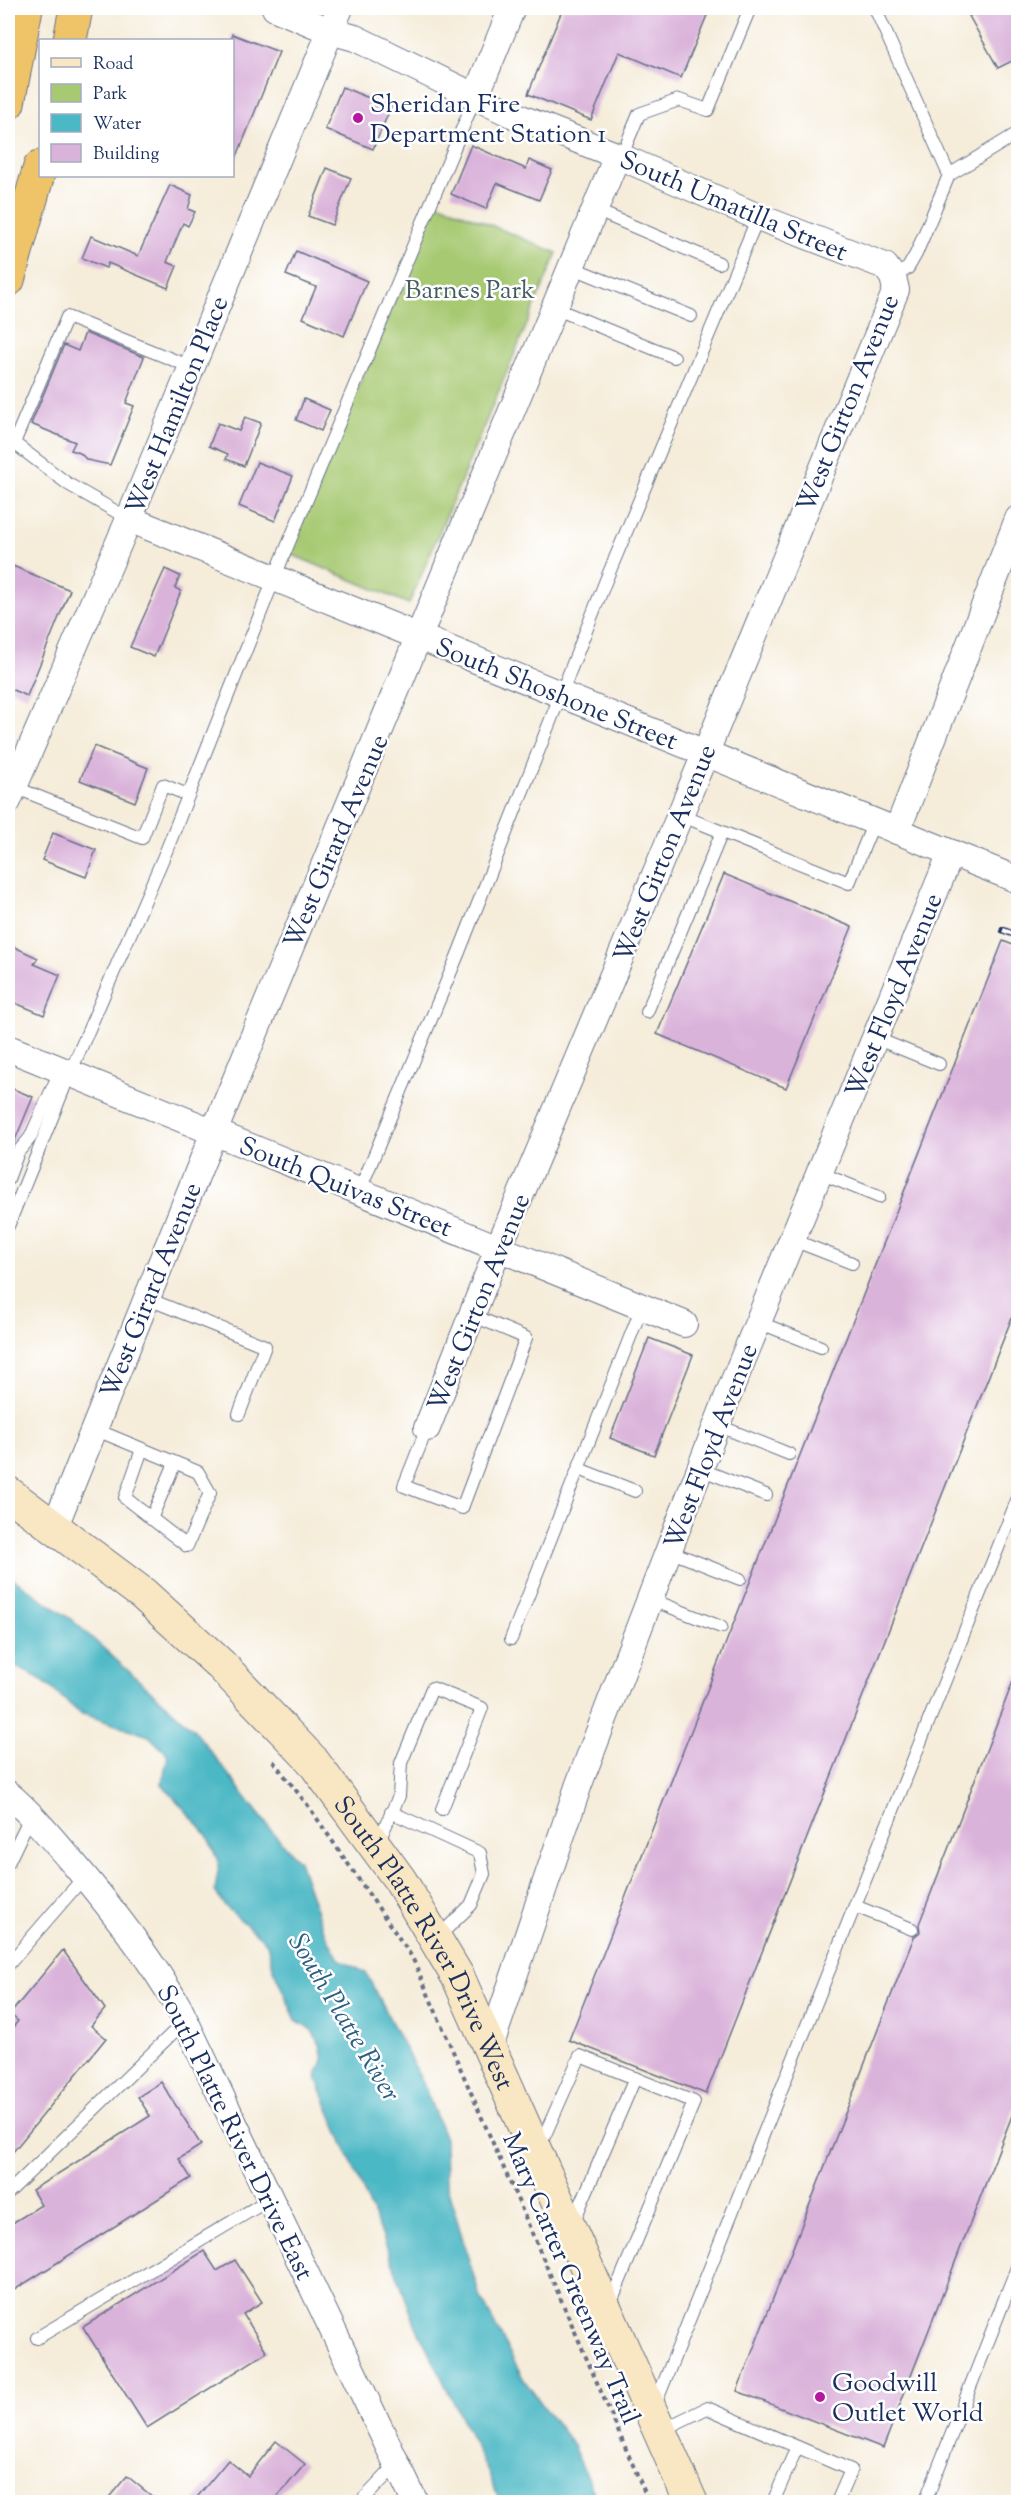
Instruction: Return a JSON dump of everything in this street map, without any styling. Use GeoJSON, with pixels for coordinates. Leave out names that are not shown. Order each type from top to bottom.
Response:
{"type":"FeatureCollection","features":[{"type":"Feature","properties":{"kind":"highway"},"geometry":{"type":"LineString","coordinates":[[8,103],[26,8]]}},
{"type":"Feature","properties":{"kind":"highway"},"geometry":{"type":"LineString","coordinates":[[70,39],[76,8]]}},
{"type":"Feature","properties":{"kind":"highway"},"geometry":{"type":"LineString","coordinates":[[8,280],[39,171]]}},
{"type":"Feature","properties":{"kind":"street","name":"South Umatilla Street"},"geometry":{"type":"LineString","coordinates":[[275,8],[330,32],[355,38],[475,98],[758,217],[885,266],[893,277]]}},
{"type":"Feature","properties":{"kind":"street","name":"West Hamilton Place"},"geometry":{"type":"LineString","coordinates":[[12,780],[129,519],[340,8]]}},
{"type":"Feature","properties":{"kind":"street"},"geometry":{"type":"LineString","coordinates":[[475,98],[512,8]]}},
{"type":"Feature","properties":{"kind":"street","name":"West Girard Avenue"},"geometry":{"type":"LineString","coordinates":[[55,1526],[214,1132],[571,267],[619,157]]}},
{"type":"Feature","properties":{"kind":"street","name":"West Girton Avenue"},"geometry":{"type":"LineString","coordinates":[[427,1428],[498,1249],[896,290],[893,277]]}},
{"type":"Feature","properties":{"kind":"street","name":"South Shoshone Street"},"geometry":{"type":"LineString","coordinates":[[129,519],[1018,880]]}},
{"type":"Feature","properties":{"kind":"street"},"geometry":{"type":"LineString","coordinates":[[886,826],[1018,519]]}},
{"type":"Feature","properties":{"kind":"street","name":"West Floyd Avenue"},"geometry":{"type":"LineString","coordinates":[[490,2047],[579,1784],[700,1469],[951,853]]}},
{"type":"Feature","properties":{"kind":"street","name":"South Quivas Street"},"geometry":{"type":"LineString","coordinates":[[8,1048],[684,1324]]}},
{"type":"Feature","properties":{"kind":"street","name":"South Platte River Drive West"},"geometry":{"type":"LineString","coordinates":[[8,1493],[143,1594],[246,1690],[312,1760],[376,1847],[458,1977],[691,2502]]}},
{"type":"Feature","properties":{"kind":"street","name":"South Platte River Drive East"},"geometry":{"type":"LineString","coordinates":[[8,1794],[31,1815],[125,1925],[157,1970],[185,2020],[414,2502]]}},
{"type":"Feature","properties":{"kind":"lane"},"geometry":{"type":"LineString","coordinates":[[619,157],[639,114],[680,100],[708,110],[750,8]]}},
{"type":"Feature","properties":{"kind":"lane"},"geometry":{"type":"LineString","coordinates":[[875,8],[950,176]]}},
{"type":"Feature","properties":{"kind":"lane"},"geometry":{"type":"LineString","coordinates":[[8,1179],[18,1152],[30,1138],[65,1071],[188,795],[274,578],[475,98]]}},
{"type":"Feature","properties":{"kind":"lane"},"geometry":{"type":"LineString","coordinates":[[893,277],[908,268],[916,254],[950,176],[1018,133]]}},
{"type":"Feature","properties":{"kind":"lane"},"geometry":{"type":"LineString","coordinates":[[595,210],[719,263]]}},
{"type":"Feature","properties":{"kind":"lane"},"geometry":{"type":"LineString","coordinates":[[359,1192],[606,580],[758,217]]}},
{"type":"Feature","properties":{"kind":"lane"},"geometry":{"type":"LineString","coordinates":[[571,267],[691,316]]}},
{"type":"Feature","properties":{"kind":"lane"},"geometry":{"type":"LineString","coordinates":[[554,308],[674,357]]}},
{"type":"Feature","properties":{"kind":"lane"},"geometry":{"type":"LineString","coordinates":[[129,519],[68,484],[14,443],[17,435],[67,317],[191,367]]}},
{"type":"Feature","properties":{"kind":"lane"},"geometry":{"type":"LineString","coordinates":[[12,780],[142,838],[163,785],[188,795]]}},
{"type":"Feature","properties":{"kind":"lane"},"geometry":{"type":"LineString","coordinates":[[680,815],[849,883],[886,826]]}},
{"type":"Feature","properties":{"kind":"lane"},"geometry":{"type":"LineString","coordinates":[[647,1012],[722,832]]}},
{"type":"Feature","properties":{"kind":"lane"},"geometry":{"type":"LineString","coordinates":[[875,1038],[939,1064]]}},
{"type":"Feature","properties":{"kind":"lane"},"geometry":{"type":"LineString","coordinates":[[8,1226],[65,1071]]}},
{"type":"Feature","properties":{"kind":"lane"},"geometry":{"type":"LineString","coordinates":[[820,1173],[879,1197]]}},
{"type":"Feature","properties":{"kind":"lane"},"geometry":{"type":"LineString","coordinates":[[792,1240],[852,1263]]}},
{"type":"Feature","properties":{"kind":"lane"},"geometry":{"type":"LineString","coordinates":[[147,1298],[265,1346],[239,1414]]}},
{"type":"Feature","properties":{"kind":"lane"},"geometry":{"type":"LineString","coordinates":[[511,1639],[642,1307]]}},
{"type":"Feature","properties":{"kind":"lane"},"geometry":{"type":"LineString","coordinates":[[427,1428],[404,1486],[462,1508],[526,1338],[472,1315]]}},
{"type":"Feature","properties":{"kind":"lane"},"geometry":{"type":"LineString","coordinates":[[759,1322],[820,1347]]}},
{"type":"Feature","properties":{"kind":"lane"},"geometry":{"type":"LineString","coordinates":[[717,1425],[789,1454]]}},
{"type":"Feature","properties":{"kind":"lane"},"geometry":{"type":"LineString","coordinates":[[94,1429],[198,1472],[210,1493],[187,1546],[125,1498],[142,1449]]}},
{"type":"Feature","properties":{"kind":"lane"},"geometry":{"type":"LineString","coordinates":[[151,1519],[175,1463]]}},
{"type":"Feature","properties":{"kind":"lane"},"geometry":{"type":"LineString","coordinates":[[579,1469],[635,1491]]}},
{"type":"Feature","properties":{"kind":"lane"},"geometry":{"type":"LineString","coordinates":[[700,1469],[766,1495]]}},
{"type":"Feature","properties":{"kind":"lane"},"geometry":{"type":"LineString","coordinates":[[656,2421],[855,1906],[1018,1498]]}},
{"type":"Feature","properties":{"kind":"lane"},"geometry":{"type":"LineString","coordinates":[[669,1551],[740,1579]]}},
{"type":"Feature","properties":{"kind":"lane"},"geometry":{"type":"LineString","coordinates":[[650,1599],[721,1627]]}},
{"type":"Feature","properties":{"kind":"lane"},"geometry":{"type":"LineString","coordinates":[[376,1847],[399,1796],[401,1763],[432,1688],[482,1708],[442,1809]]}},
{"type":"Feature","properties":{"kind":"lane"},"geometry":{"type":"LineString","coordinates":[[391,1812],[480,1853],[484,1874],[471,1905],[436,1940]]}},
{"type":"Feature","properties":{"kind":"lane"},"geometry":{"type":"LineString","coordinates":[[8,1863],[31,1815]]}},
{"type":"Feature","properties":{"kind":"lane"},"geometry":{"type":"LineString","coordinates":[[8,1965],[84,1877]]}},
{"type":"Feature","properties":{"kind":"lane"},"geometry":{"type":"LineString","coordinates":[[855,1906],[912,1929]]}},
{"type":"Feature","properties":{"kind":"lane"},"geometry":{"type":"LineString","coordinates":[[8,2193],[185,2020]]}},
{"type":"Feature","properties":{"kind":"lane"},"geometry":{"type":"LineString","coordinates":[[537,2155],[580,2056],[694,2102],[607,2311]]}},
{"type":"Feature","properties":{"kind":"lane"},"geometry":{"type":"LineString","coordinates":[[570,2229],[635,2078]]}},
{"type":"Feature","properties":{"kind":"lane"},"geometry":{"type":"LineString","coordinates":[[37,2338],[270,2199]]}},
{"type":"Feature","properties":{"kind":"lane"},"geometry":{"type":"LineString","coordinates":[[926,2502],[1018,2265]]}},
{"type":"Feature","properties":{"kind":"lane"},"geometry":{"type":"LineString","coordinates":[[656,2421],[707,2408],[851,2470],[837,2502]]}},
{"type":"Feature","properties":{"kind":"lane"},"geometry":{"type":"LineString","coordinates":[[773,2502],[797,2447]]}},
{"type":"Feature","properties":{"kind":"lane"},"geometry":{"type":"LineString","coordinates":[[360,2502],[397,2464]]}},
{"type":"Feature","properties":{"kind":"path","name":"Mary Carter Greenway Trail"},"geometry":{"type":"LineString","coordinates":[[267,1752],[309,1807],[412,1957],[649,2502]]}},
{"type":"Feature","properties":{"kind":"green space","name":"Barnes Park"},"geometry":{"type":"Polygon","coordinates":[[[436,202],[557,253],[409,604],[288,553],[436,202]]]}},
{"type":"Feature","properties":{"kind":"water","name":"South Platte River"},"geometry":{"type":"Polygon","coordinates":[[[8,1575],[72,1620],[194,1730],[275,1835],[299,1861],[322,1927],[339,1959],[366,1973],[423,2083],[445,2139],[446,2183],[479,2294],[524,2380],[573,2446],[598,2502],[500,2502],[488,2472],[415,2324],[387,2247],[316,2078],[323,2060],[320,2044],[311,2029],[296,2020],[274,1971],[267,1943],[224,1905],[215,1891],[219,1864],[207,1835],[162,1784],[168,1755],[149,1736],[80,1713],[39,1678],[8,1663],[8,1575]]]}},
{"type":"Feature","properties":{"kind":"building"},"geometry":{"type":"Polygon","coordinates":[[[563,8],[710,8],[681,78],[619,52],[591,120],[528,94],[563,8]]]}},
{"type":"Feature","properties":{"kind":"building"},"geometry":{"type":"Polygon","coordinates":[[[985,8],[1009,8],[1018,26],[1018,58],[998,68],[969,16],[985,8]]]}},
{"type":"Feature","properties":{"kind":"building"},"geometry":{"type":"Polygon","coordinates":[[[232,34],[279,52],[234,164],[234,39],[232,39],[232,34]]]}},
{"type":"Feature","properties":{"kind":"building","name":"Sheridan Fire Department Station 1"},"geometry":{"type":"Polygon","coordinates":[[[342,87],[391,107],[373,149],[325,129],[342,87]]]}},
{"type":"Feature","properties":{"kind":"building"},"geometry":{"type":"Polygon","coordinates":[[[471,145],[526,169],[529,160],[552,170],[539,200],[497,183],[486,209],[451,194],[471,145]]]}},
{"type":"Feature","properties":{"kind":"building"},"geometry":{"type":"Polygon","coordinates":[[[327,168],[351,178],[332,225],[308,216],[327,168]]]}},
{"type":"Feature","properties":{"kind":"building"},"geometry":{"type":"Polygon","coordinates":[[[170,185],[192,195],[188,209],[195,212],[188,226],[183,223],[167,262],[177,266],[168,288],[108,263],[106,268],[82,258],[91,236],[138,256],[170,185]]]}},
{"type":"Feature","properties":{"kind":"building"},"geometry":{"type":"Polygon","coordinates":[[[296,251],[367,281],[344,336],[303,318],[316,287],[286,275],[296,251]]]}},
{"type":"Feature","properties":{"kind":"building"},"geometry":{"type":"Polygon","coordinates":[[[85,333],[144,357],[126,403],[134,406],[110,465],[87,460],[80,453],[71,450],[75,442],[31,424],[64,345],[78,351],[85,333]]]}},
{"type":"Feature","properties":{"kind":"building"},"geometry":{"type":"Polygon","coordinates":[[[304,399],[330,410],[321,431],[296,420],[304,399]]]}},
{"type":"Feature","properties":{"kind":"building"},"geometry":{"type":"Polygon","coordinates":[[[245,417],[261,423],[244,466],[226,459],[228,454],[209,446],[218,423],[239,431],[245,417]]]}},
{"type":"Feature","properties":{"kind":"building"},"geometry":{"type":"Polygon","coordinates":[[[257,462],[293,476],[275,521],[239,506],[257,462]]]}},
{"type":"Feature","properties":{"kind":"building"},"geometry":{"type":"Polygon","coordinates":[[[8,564],[70,590],[27,696],[8,688],[8,564]]]}},
{"type":"Feature","properties":{"kind":"building"},"geometry":{"type":"Polygon","coordinates":[[[165,569],[180,576],[175,588],[181,591],[154,657],[130,647],[165,569]]]}},
{"type":"Feature","properties":{"kind":"building"},"geometry":{"type":"Polygon","coordinates":[[[94,746],[148,768],[135,802],[80,780],[94,746]]]}},
{"type":"Feature","properties":{"kind":"building"},"geometry":{"type":"Polygon","coordinates":[[[53,833],[96,850],[86,877],[42,860],[53,833]]]}},
{"type":"Feature","properties":{"kind":"building"},"geometry":{"type":"Polygon","coordinates":[[[724,874],[852,927],[786,1088],[657,1034],[724,874]]]}},
{"type":"Feature","properties":{"kind":"building"},"geometry":{"type":"Polygon","coordinates":[[[1003,941],[1018,947],[1018,1302],[706,2094],[569,2040],[1003,941]]]}},
{"type":"Feature","properties":{"kind":"building"},"geometry":{"type":"Polygon","coordinates":[[[8,944],[38,958],[34,964],[60,975],[44,1015],[8,1000],[8,944]]]}},
{"type":"Feature","properties":{"kind":"building"},"geometry":{"type":"Polygon","coordinates":[[[8,1087],[33,1097],[8,1157],[8,1087]]]}},
{"type":"Feature","properties":{"kind":"building"},"geometry":{"type":"Polygon","coordinates":[[[649,1338],[693,1355],[654,1455],[610,1438],[649,1338]]]}},
{"type":"Feature","properties":{"kind":"building"},"geometry":{"type":"Polygon","coordinates":[[[1017,1671],[1018,2100],[883,2448],[737,2391],[914,1937],[920,1932],[919,1924],[1017,1671]]]}},
{"type":"Feature","properties":{"kind":"building"},"geometry":{"type":"Polygon","coordinates":[[[63,1950],[105,2009],[91,2026],[106,2038],[8,2158],[8,2033],[18,2021],[10,2014],[63,1950]]]}},
{"type":"Feature","properties":{"kind":"building"},"geometry":{"type":"Polygon","coordinates":[[[161,2082],[201,2145],[179,2159],[191,2178],[8,2294],[8,2226],[41,2205],[32,2190],[150,2116],[138,2097],[161,2082]]]}},
{"type":"Feature","properties":{"kind":"building"},"geometry":{"type":"Polygon","coordinates":[[[204,2251],[217,2271],[235,2260],[262,2302],[243,2314],[267,2352],[147,2428],[83,2327],[204,2251]]]}},
{"type":"Feature","properties":{"kind":"building"},"geometry":{"type":"Polygon","coordinates":[[[276,2441],[305,2464],[273,2502],[193,2502],[228,2460],[248,2476],[276,2441]]]}},
{"type":"Feature","properties":{"kind":"building"},"geometry":{"type":"Polygon","coordinates":[[[127,2476],[159,2502],[105,2502],[127,2476]]]}},
{"type":"Feature","properties":{"kind":"railway"},"geometry":{"type":"LineString","coordinates":[[1003,930],[1018,936]]}},
{"type":"Feature","properties":{"kind":"place","name":"Sheridan Fire Department Station 1"},"geometry":{"type":"Point","coordinates":[358,118]}},
{"type":"Feature","properties":{"kind":"place","name":"Goodwill Outlet World"},"geometry":{"type":"Point","coordinates":[820,2397]}}]}
